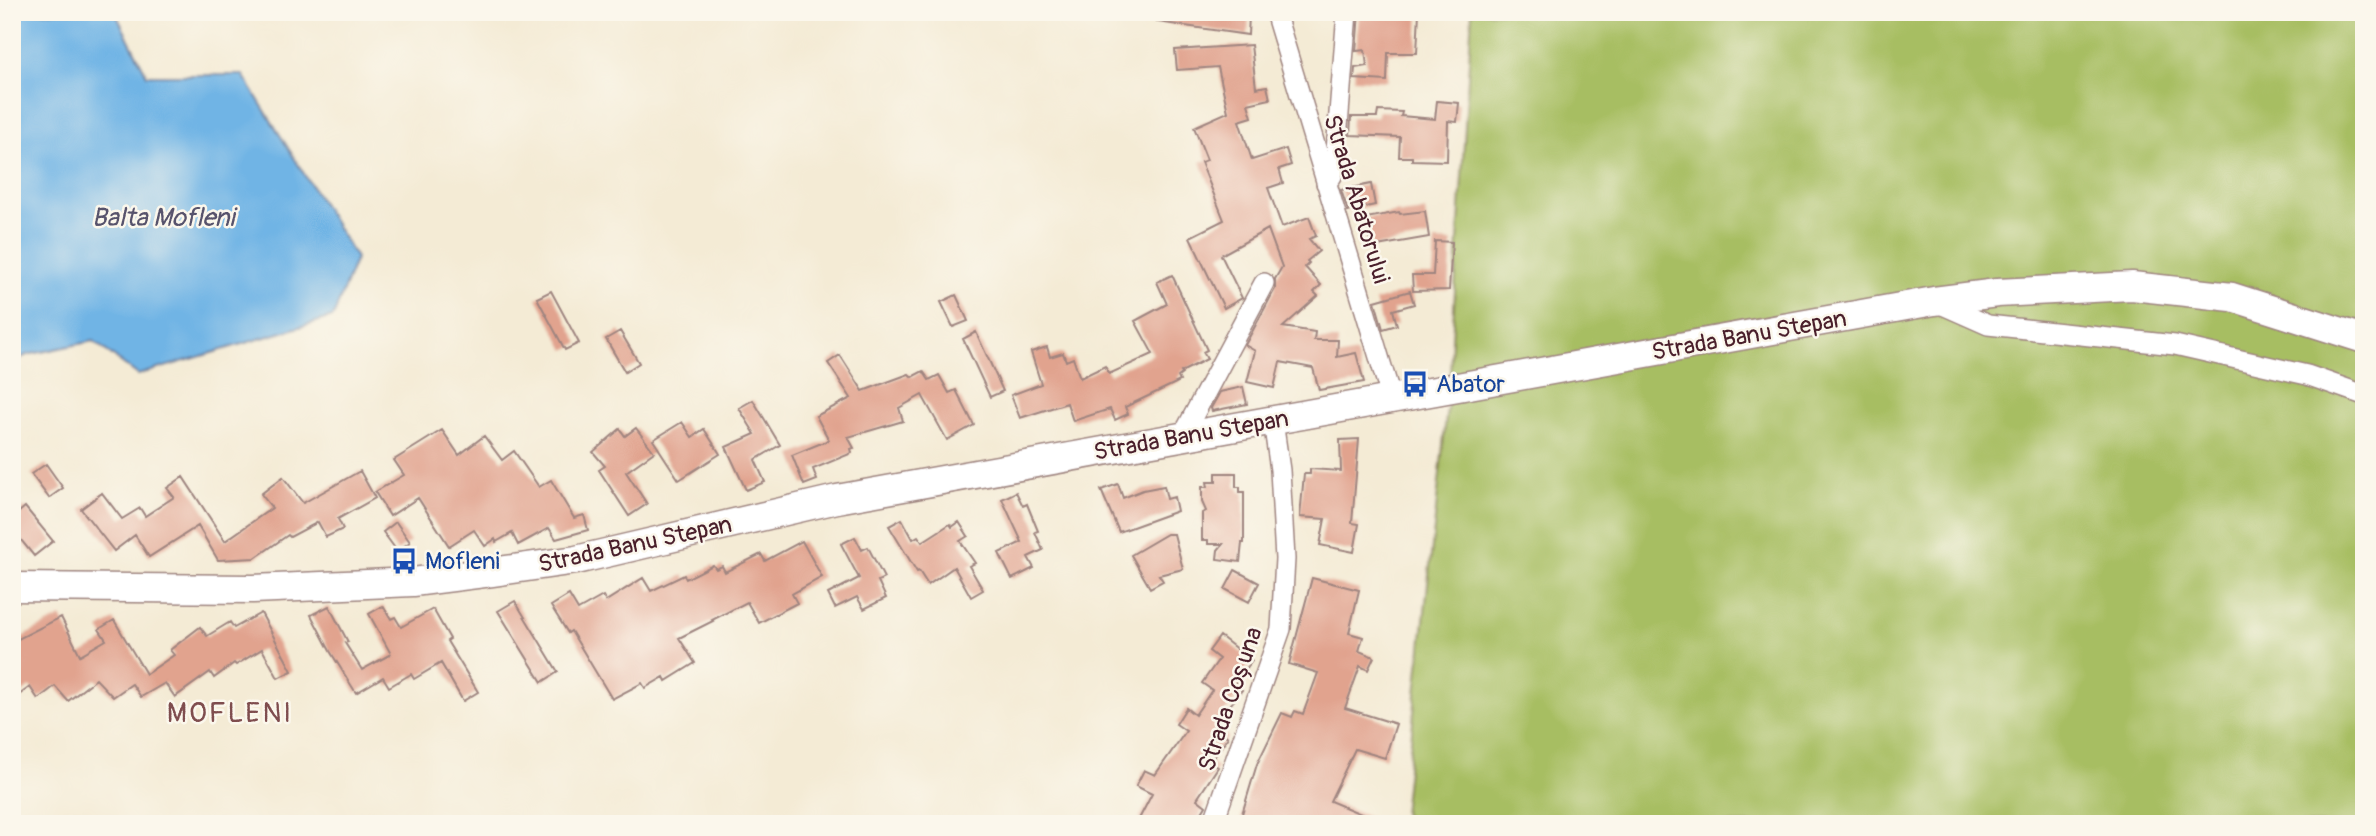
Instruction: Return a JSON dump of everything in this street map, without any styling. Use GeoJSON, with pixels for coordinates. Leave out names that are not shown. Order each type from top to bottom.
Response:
{"type":"FeatureCollection","features":[{"type":"Feature","properties":{"kind":"main road","name":"Strada Banu Stepan"},"geometry":{"type":"LineString","coordinates":[[12,587],[253,589],[413,582],[576,560],[837,499],[1934,301],[1997,293],[2132,286],[2232,297],[2364,339]]}},
{"type":"Feature","properties":{"kind":"street","name":"Strada Abatorului"},"geometry":{"type":"LineString","coordinates":[[1275,12],[1392,400]]}},
{"type":"Feature","properties":{"kind":"street"},"geometry":{"type":"LineString","coordinates":[[1326,183],[1332,176],[1335,164],[1347,12]]}},
{"type":"Feature","properties":{"kind":"street"},"geometry":{"type":"LineString","coordinates":[[1182,437],[1264,283]]}},
{"type":"Feature","properties":{"kind":"street"},"geometry":{"type":"LineString","coordinates":[[1934,301],[1988,325],[2175,345],[2307,375],[2364,395]]}},
{"type":"Feature","properties":{"kind":"street","name":"Strada Coșuna"},"geometry":{"type":"LineString","coordinates":[[1213,824],[1281,629],[1285,559],[1280,470],[1273,421]]}},
{"type":"Feature","properties":{"kind":"green space"},"geometry":{"type":"Polygon","coordinates":[[[1472,12],[2364,12],[2364,824],[1413,824],[1403,814],[1449,390],[1472,12]]]}},
{"type":"Feature","properties":{"kind":"water","name":"Balta Mofleni"},"geometry":{"type":"Polygon","coordinates":[[[12,12],[115,12],[147,75],[243,75],[356,258],[333,317],[138,375],[93,341],[27,355],[12,362],[12,12]]]}},
{"type":"Feature","properties":{"kind":"building"},"geometry":{"type":"Polygon","coordinates":[[[1158,12],[1249,16],[1248,35],[1157,22],[1158,12]]]}},
{"type":"Feature","properties":{"kind":"building"},"geometry":{"type":"Polygon","coordinates":[[[1359,12],[1419,12],[1417,53],[1388,53],[1387,81],[1354,79],[1355,68],[1367,66],[1365,50],[1356,51],[1359,12]]]}},
{"type":"Feature","properties":{"kind":"building"},"geometry":{"type":"Polygon","coordinates":[[[1251,45],[1256,88],[1267,86],[1270,99],[1248,104],[1252,117],[1239,121],[1252,160],[1286,149],[1291,165],[1279,169],[1283,183],[1268,188],[1282,227],[1309,217],[1316,236],[1309,239],[1319,251],[1307,261],[1309,263],[1305,267],[1321,285],[1314,292],[1318,296],[1283,327],[1315,332],[1314,340],[1338,340],[1337,357],[1356,353],[1364,382],[1319,390],[1313,368],[1280,362],[1274,388],[1247,382],[1255,351],[1245,345],[1275,289],[1275,279],[1282,267],[1268,229],[1221,255],[1242,298],[1224,308],[1190,237],[1224,220],[1201,162],[1207,160],[1194,127],[1228,112],[1218,67],[1177,70],[1175,50],[1251,45]]]}},
{"type":"Feature","properties":{"kind":"building"},"geometry":{"type":"Polygon","coordinates":[[[1437,101],[1459,103],[1457,122],[1448,121],[1447,161],[1399,157],[1400,137],[1350,135],[1351,117],[1377,117],[1378,111],[1402,112],[1401,116],[1435,119],[1437,101]]]}},
{"type":"Feature","properties":{"kind":"building"},"geometry":{"type":"Polygon","coordinates":[[[1371,184],[1375,205],[1348,211],[1341,190],[1371,184]]]}},
{"type":"Feature","properties":{"kind":"building"},"geometry":{"type":"Polygon","coordinates":[[[1425,211],[1429,237],[1371,247],[1366,218],[1425,211]]]}},
{"type":"Feature","properties":{"kind":"building"},"geometry":{"type":"Polygon","coordinates":[[[1435,241],[1452,242],[1449,290],[1413,291],[1412,275],[1433,275],[1435,241]]]}},
{"type":"Feature","properties":{"kind":"building"},"geometry":{"type":"Polygon","coordinates":[[[1172,275],[1207,350],[1203,352],[1207,359],[1181,372],[1178,377],[1180,381],[1125,407],[1128,414],[1115,420],[1110,409],[1073,421],[1067,403],[1020,418],[1011,395],[1041,384],[1031,352],[1047,347],[1050,357],[1063,353],[1066,361],[1073,358],[1080,378],[1105,366],[1109,374],[1153,354],[1135,321],[1167,304],[1157,282],[1172,275]]]}},
{"type":"Feature","properties":{"kind":"building"},"geometry":{"type":"Polygon","coordinates":[[[551,291],[579,343],[565,350],[537,298],[551,291]]]}},
{"type":"Feature","properties":{"kind":"building"},"geometry":{"type":"Polygon","coordinates":[[[1410,291],[1414,304],[1393,310],[1397,325],[1383,329],[1375,301],[1410,291]]]}},
{"type":"Feature","properties":{"kind":"building"},"geometry":{"type":"Polygon","coordinates":[[[956,295],[968,321],[953,327],[941,302],[956,295]]]}},
{"type":"Feature","properties":{"kind":"building"},"geometry":{"type":"Polygon","coordinates":[[[620,331],[639,363],[625,372],[606,339],[620,331]]]}},
{"type":"Feature","properties":{"kind":"building"},"geometry":{"type":"Polygon","coordinates":[[[976,332],[1003,391],[990,397],[963,339],[976,332]]]}},
{"type":"Feature","properties":{"kind":"building"},"geometry":{"type":"Polygon","coordinates":[[[840,355],[863,391],[909,374],[912,377],[923,371],[929,380],[939,375],[949,393],[956,390],[974,425],[947,440],[922,395],[899,408],[903,421],[848,437],[854,448],[851,449],[852,453],[813,469],[817,480],[804,485],[792,455],[829,440],[816,416],[851,398],[828,363],[840,355]]]}},
{"type":"Feature","properties":{"kind":"building"},"geometry":{"type":"Polygon","coordinates":[[[1243,387],[1247,404],[1212,411],[1220,392],[1243,387]]]}},
{"type":"Feature","properties":{"kind":"building"},"geometry":{"type":"Polygon","coordinates":[[[753,400],[780,445],[755,460],[765,482],[746,490],[726,447],[755,434],[739,408],[753,400]]]}},
{"type":"Feature","properties":{"kind":"building"},"geometry":{"type":"Polygon","coordinates":[[[682,422],[692,437],[704,429],[720,454],[679,480],[653,440],[682,422]]]}},
{"type":"Feature","properties":{"kind":"building"},"geometry":{"type":"Polygon","coordinates":[[[636,428],[654,452],[626,472],[647,504],[629,516],[599,470],[605,466],[593,452],[620,429],[625,436],[636,428]]]}},
{"type":"Feature","properties":{"kind":"building"},"geometry":{"type":"Polygon","coordinates":[[[442,430],[459,455],[484,436],[502,460],[514,451],[539,487],[551,480],[574,518],[584,515],[588,530],[556,539],[549,528],[518,545],[512,533],[485,546],[474,530],[449,546],[418,498],[390,516],[375,492],[404,475],[394,460],[442,430]]]}},
{"type":"Feature","properties":{"kind":"building"},"geometry":{"type":"Polygon","coordinates":[[[1359,439],[1352,523],[1359,524],[1354,552],[1320,545],[1325,519],[1300,517],[1304,474],[1310,474],[1310,469],[1341,471],[1340,440],[1359,439]]]}},
{"type":"Feature","properties":{"kind":"building"},"geometry":{"type":"Polygon","coordinates":[[[46,464],[63,488],[49,498],[31,474],[46,464]]]}},
{"type":"Feature","properties":{"kind":"building"},"geometry":{"type":"Polygon","coordinates":[[[360,471],[375,498],[338,519],[343,529],[326,537],[318,522],[290,537],[288,535],[255,558],[218,560],[198,526],[149,557],[135,535],[114,551],[81,509],[102,493],[122,519],[140,508],[145,516],[174,497],[167,488],[183,477],[225,541],[272,508],[261,494],[283,477],[303,503],[360,471]]]}},
{"type":"Feature","properties":{"kind":"building"},"geometry":{"type":"Polygon","coordinates":[[[1216,473],[1236,473],[1236,487],[1240,487],[1240,492],[1244,492],[1244,543],[1240,562],[1217,559],[1218,550],[1223,544],[1208,544],[1208,540],[1202,540],[1202,513],[1206,511],[1202,502],[1202,487],[1208,487],[1207,482],[1216,482],[1216,473]]]}},
{"type":"Feature","properties":{"kind":"building"},"geometry":{"type":"Polygon","coordinates":[[[1118,484],[1123,498],[1164,486],[1167,499],[1174,497],[1177,511],[1119,532],[1101,490],[1118,484]]]}},
{"type":"Feature","properties":{"kind":"building"},"geometry":{"type":"Polygon","coordinates":[[[1016,492],[1023,506],[1027,504],[1043,550],[1028,557],[1034,568],[1012,579],[999,553],[1022,542],[1002,499],[1016,492]]]}},
{"type":"Feature","properties":{"kind":"building"},"geometry":{"type":"Polygon","coordinates":[[[25,507],[53,541],[34,556],[12,529],[12,518],[25,507]]]}},
{"type":"Feature","properties":{"kind":"building"},"geometry":{"type":"Polygon","coordinates":[[[902,519],[913,539],[918,536],[922,542],[950,524],[952,527],[959,522],[968,536],[960,541],[975,563],[969,566],[983,590],[971,597],[954,567],[928,585],[889,526],[902,519]]]}},
{"type":"Feature","properties":{"kind":"building"},"geometry":{"type":"Polygon","coordinates":[[[396,522],[410,542],[397,551],[383,532],[396,522]]]}},
{"type":"Feature","properties":{"kind":"building"},"geometry":{"type":"Polygon","coordinates":[[[1167,534],[1174,534],[1183,569],[1159,575],[1163,581],[1150,588],[1131,555],[1167,534]]]}},
{"type":"Feature","properties":{"kind":"building"},"geometry":{"type":"Polygon","coordinates":[[[855,537],[862,550],[868,547],[884,578],[878,581],[886,598],[864,609],[857,597],[835,608],[828,594],[859,578],[841,544],[855,537]]]}},
{"type":"Feature","properties":{"kind":"building"},"geometry":{"type":"Polygon","coordinates":[[[802,541],[822,577],[792,594],[797,603],[759,623],[747,602],[712,620],[679,638],[695,663],[666,681],[664,677],[645,688],[642,683],[612,699],[571,631],[568,633],[551,606],[569,595],[578,610],[603,596],[606,601],[643,578],[651,591],[684,575],[686,579],[713,565],[716,569],[722,566],[725,572],[761,554],[765,561],[802,541]]]}},
{"type":"Feature","properties":{"kind":"building"},"geometry":{"type":"Polygon","coordinates":[[[1235,570],[1259,583],[1249,602],[1225,589],[1235,570]]]}},
{"type":"Feature","properties":{"kind":"building"},"geometry":{"type":"Polygon","coordinates":[[[1312,578],[1359,590],[1349,633],[1363,637],[1359,651],[1374,657],[1368,670],[1360,666],[1345,708],[1396,724],[1385,758],[1355,749],[1330,801],[1385,824],[1239,824],[1257,764],[1282,713],[1292,717],[1295,711],[1303,714],[1318,673],[1289,664],[1312,578]]]}},
{"type":"Feature","properties":{"kind":"building"},"geometry":{"type":"Polygon","coordinates":[[[515,601],[558,672],[542,682],[498,611],[515,601]]]}},
{"type":"Feature","properties":{"kind":"building"},"geometry":{"type":"Polygon","coordinates":[[[329,606],[348,642],[345,643],[362,670],[391,654],[369,614],[383,606],[391,619],[395,617],[401,627],[433,609],[450,639],[447,641],[478,692],[463,701],[441,663],[414,679],[411,674],[389,687],[383,677],[356,693],[311,615],[329,606]]]}},
{"type":"Feature","properties":{"kind":"building"},"geometry":{"type":"Polygon","coordinates":[[[261,613],[292,671],[278,678],[262,649],[236,665],[234,663],[214,678],[210,672],[175,697],[165,683],[141,697],[132,684],[113,697],[96,679],[68,701],[55,686],[38,699],[30,687],[12,700],[12,642],[61,617],[80,655],[106,640],[99,629],[114,620],[146,674],[174,655],[170,650],[200,627],[207,636],[230,622],[234,628],[261,613]]]}},
{"type":"Feature","properties":{"kind":"building"},"geometry":{"type":"Polygon","coordinates":[[[1220,636],[1252,661],[1234,685],[1242,690],[1213,727],[1228,737],[1210,762],[1218,767],[1197,799],[1206,806],[1195,824],[1147,824],[1139,819],[1152,794],[1136,786],[1144,770],[1155,775],[1186,731],[1176,724],[1186,708],[1195,715],[1212,690],[1202,683],[1219,659],[1209,651],[1220,636]]]}},
{"type":"Feature","properties":{"kind":"place","name":"Abator"},"geometry":{"type":"Point","coordinates":[1415,384]}},
{"type":"Feature","properties":{"kind":"place","name":"Mofleni"},"geometry":{"type":"Point","coordinates":[404,561]}},
{"type":"Feature","properties":{"kind":"district","name":"MOFLENI"},"geometry":{"type":"Point","coordinates":[230,712]}}]}
